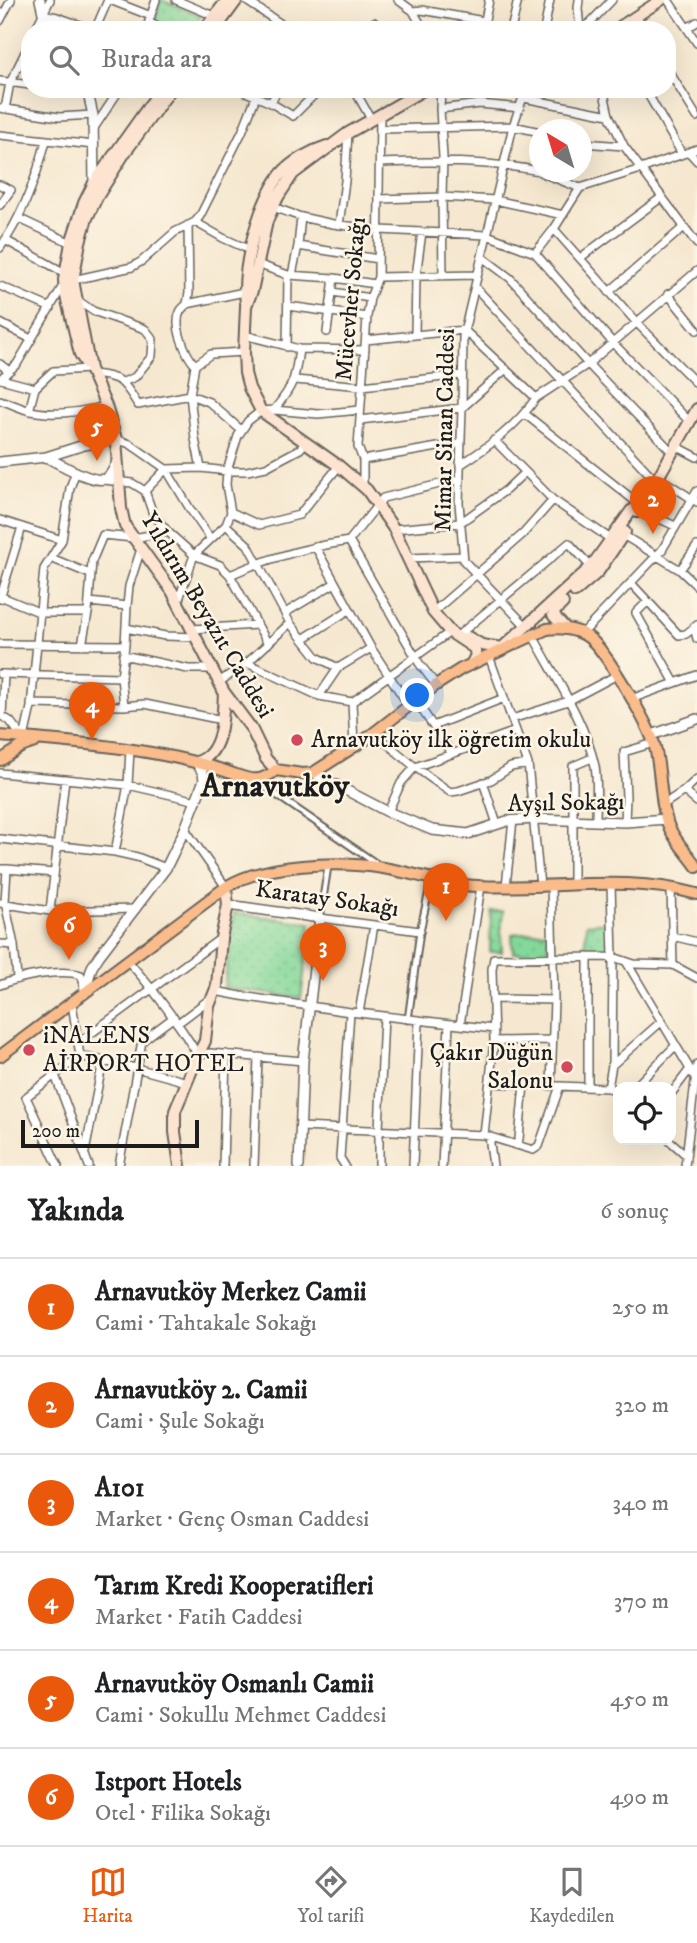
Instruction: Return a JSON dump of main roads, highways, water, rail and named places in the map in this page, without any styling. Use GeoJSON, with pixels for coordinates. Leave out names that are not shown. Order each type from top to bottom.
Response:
{"type":"FeatureCollection","features":[{"type":"Feature","properties":{"kind":"main road"},"geometry":{"type":"LineString","coordinates":[[210,21],[227,0]]}},
{"type":"Feature","properties":{"kind":"main road"},"geometry":{"type":"LineString","coordinates":[[222,21],[237,0]]}},
{"type":"Feature","properties":{"kind":"main road"},"geometry":{"type":"LineString","coordinates":[[628,21],[661,0]]}},
{"type":"Feature","properties":{"kind":"main road"},"geometry":{"type":"LineString","coordinates":[[92,372],[80,354],[67,279],[71,243],[84,203],[94,183],[155,98]]}},
{"type":"Feature","properties":{"kind":"main road","name":"Yıldırım Beyazıt Caddesi"},"geometry":{"type":"LineString","coordinates":[[164,98],[97,197],[87,218],[67,279],[76,300],[92,372],[116,439],[123,517],[132,538],[178,602],[221,687],[251,728],[265,759],[276,770]]}},
{"type":"Feature","properties":{"kind":"main road"},"geometry":{"type":"LineString","coordinates":[[246,306],[252,292],[264,230],[282,189],[293,174],[332,144],[404,98]]}},
{"type":"Feature","properties":{"kind":"main road"},"geometry":{"type":"LineString","coordinates":[[332,144],[306,155],[290,166],[279,177],[261,215],[250,250],[244,292],[246,306],[243,352],[249,388],[261,411],[339,466],[363,487],[394,529],[433,612],[474,648],[489,656]]}},
{"type":"Feature","properties":{"kind":"main road"},"geometry":{"type":"LineString","coordinates":[[0,736],[130,750],[196,762],[256,781],[268,778],[276,770],[313,773],[374,733],[436,685],[530,631],[592,567],[657,479],[694,417]]}},
{"type":"Feature","properties":{"kind":"main road"},"geometry":{"type":"LineString","coordinates":[[566,629],[554,618],[554,613],[597,572],[637,514],[639,505]]}},
{"type":"Feature","properties":{"kind":"main road"},"geometry":{"type":"LineString","coordinates":[[530,631],[555,627],[582,634],[592,639],[604,655],[653,739],[670,829],[697,867]]}},
{"type":"Feature","properties":{"kind":"main road"},"geometry":{"type":"LineString","coordinates":[[456,633],[481,645],[502,648]]}},
{"type":"Feature","properties":{"kind":"main road"},"geometry":{"type":"LineString","coordinates":[[472,663],[476,655],[474,648]]}},
{"type":"Feature","properties":{"kind":"main road"},"geometry":{"type":"LineString","coordinates":[[196,762],[204,761],[215,747],[222,717],[221,687]]}},
{"type":"Feature","properties":{"kind":"main road"},"geometry":{"type":"LineString","coordinates":[[222,717],[229,710],[239,711]]}},
{"type":"Feature","properties":{"kind":"main road"},"geometry":{"type":"LineString","coordinates":[[0,742],[13,743],[24,738]]}},
{"type":"Feature","properties":{"kind":"main road"},"geometry":{"type":"LineString","coordinates":[[0,760],[21,747],[41,740]]}},
{"type":"Feature","properties":{"kind":"main road"},"geometry":{"type":"LineString","coordinates":[[0,742],[5,748],[0,760]]}},
{"type":"Feature","properties":{"kind":"main road"},"geometry":{"type":"LineString","coordinates":[[0,1056],[226,887],[266,871],[292,866],[382,868],[481,886],[638,884],[697,894]]}},
{"type":"Feature","properties":{"kind":"main road"},"geometry":{"type":"LineString","coordinates":[[685,891],[697,885]]}},
{"type":"Feature","properties":{"kind":"main road"},"geometry":{"type":"LineString","coordinates":[[180,1166],[176,1111],[207,1034],[209,1006],[214,994],[228,905],[226,887]]}},
{"type":"Feature","properties":{"kind":"main road"},"geometry":{"type":"LineString","coordinates":[[0,1048],[13,1046]]}},
{"type":"Feature","properties":{"kind":"place","name":"Arnavutköy Osmanlı Camii"},"geometry":{"type":"Point","coordinates":[97,461]}},
{"type":"Feature","properties":{"kind":"place","name":"Arnavutköy 2. Camii"},"geometry":{"type":"Point","coordinates":[653,534]}},
{"type":"Feature","properties":{"kind":"place","name":"Tarım Kredi Kooperatifleri"},"geometry":{"type":"Point","coordinates":[92,740]}},
{"type":"Feature","properties":{"kind":"place","name":"Arnavutköy ilk öğretim okulu"},"geometry":{"type":"Point","coordinates":[297,740]}},
{"type":"Feature","properties":{"kind":"place","name":"Arnavutköy Merkez Camii"},"geometry":{"type":"Point","coordinates":[446,921]}},
{"type":"Feature","properties":{"kind":"place","name":"Istport Hotels"},"geometry":{"type":"Point","coordinates":[69,960]}},
{"type":"Feature","properties":{"kind":"place","name":"A101"},"geometry":{"type":"Point","coordinates":[323,981]}},
{"type":"Feature","properties":{"kind":"place","name":"iNALENS AİRPORT HOTEL"},"geometry":{"type":"Point","coordinates":[29,1050]}},
{"type":"Feature","properties":{"kind":"place","name":"Çakır Düğün Salonu"},"geometry":{"type":"Point","coordinates":[567,1067]}},
{"type":"Feature","properties":{"kind":"district","name":"Arnavutköy"},"geometry":{"type":"Point","coordinates":[275,787]}}]}
